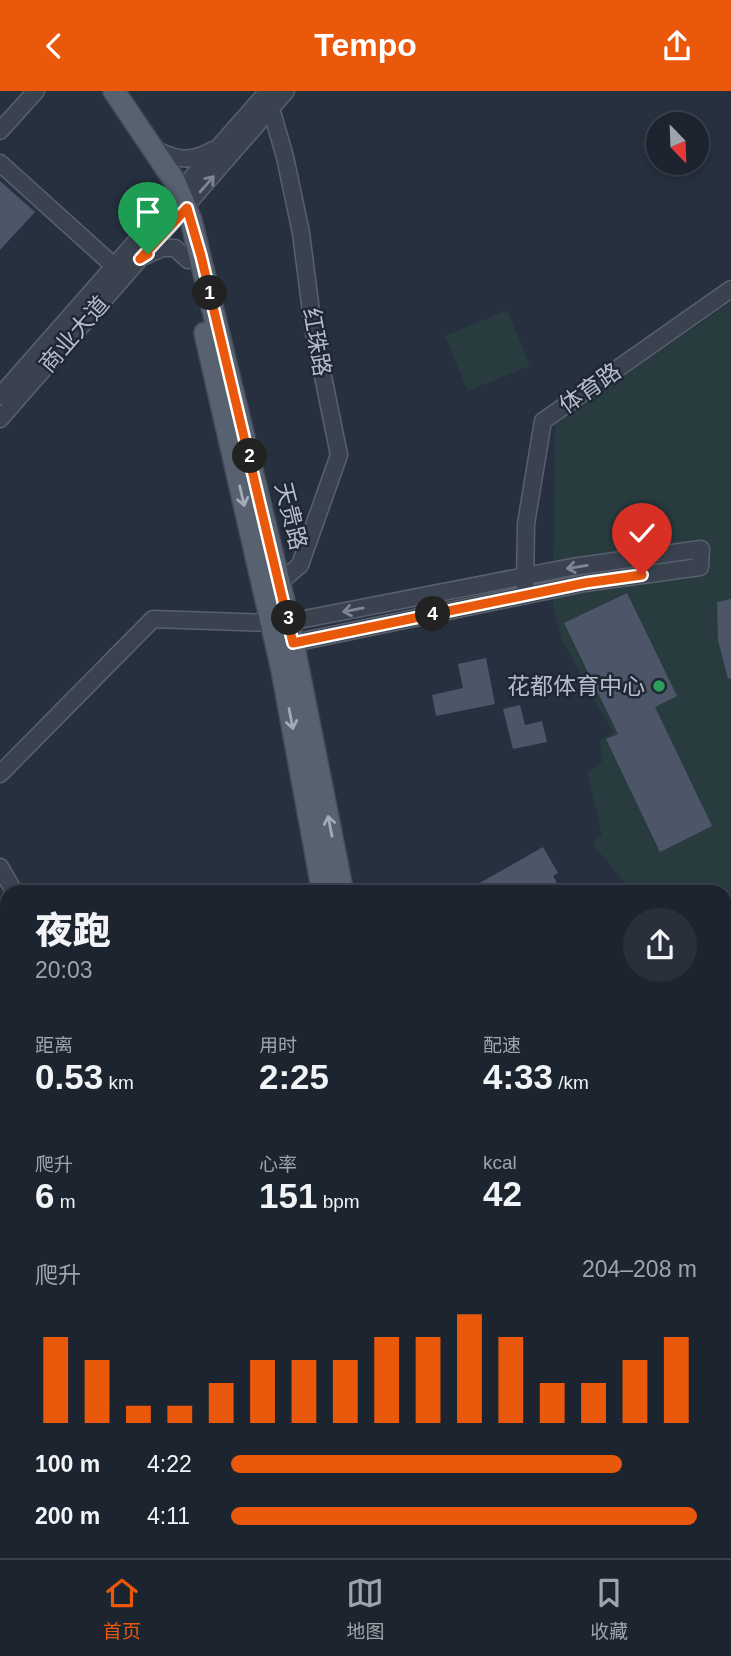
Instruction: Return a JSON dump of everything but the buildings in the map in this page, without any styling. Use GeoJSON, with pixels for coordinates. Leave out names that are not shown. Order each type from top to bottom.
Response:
{"type":"FeatureCollection","features":[{"type":"Feature","properties":{"kind":"main road","name":"天贵路"},"geometry":{"type":"LineString","coordinates":[[98,91],[178,205],[188,260],[285,629],[341,885]]}},
{"type":"Feature","properties":{"kind":"main road","name":"天贵路"},"geometry":{"type":"LineString","coordinates":[[114,91],[153,148],[201,256],[280,582],[322,885]]}},
{"type":"Feature","properties":{"kind":"street"},"geometry":{"type":"LineString","coordinates":[[0,131],[36,91]]}},
{"type":"Feature","properties":{"kind":"street","name":"商业大道"},"geometry":{"type":"LineString","coordinates":[[0,419],[140,259],[221,144],[268,96],[286,91]]}},
{"type":"Feature","properties":{"kind":"street","name":"商业大道"},"geometry":{"type":"LineString","coordinates":[[3,386],[114,266],[178,205],[268,96]]}},
{"type":"Feature","properties":{"kind":"street","name":"红珠路"},"geometry":{"type":"LineString","coordinates":[[268,96],[285,157],[301,233],[313,327],[339,455],[300,565],[280,582]]}},
{"type":"Feature","properties":{"kind":"street"},"geometry":{"type":"LineString","coordinates":[[153,148],[172,157],[187,159],[204,155],[221,144]]}},
{"type":"Feature","properties":{"kind":"street"},"geometry":{"type":"LineString","coordinates":[[0,163],[114,266]]}},
{"type":"Feature","properties":{"kind":"street"},"geometry":{"type":"LineString","coordinates":[[140,259],[154,250],[169,247],[181,251],[188,260]]}},
{"type":"Feature","properties":{"kind":"street","name":"体育路"},"geometry":{"type":"LineString","coordinates":[[525,595],[526,524],[543,421],[731,289]]}},
{"type":"Feature","properties":{"kind":"street"},"geometry":{"type":"LineString","coordinates":[[0,774],[153,619],[285,629],[700,567],[701,549],[525,577],[285,629]]}},
{"type":"Feature","properties":{"kind":"street"},"geometry":{"type":"LineString","coordinates":[[0,867],[10,885]]}},
{"type":"Feature","properties":{"kind":"green space","name":"花都体育中心"},"geometry":{"type":"Polygon","coordinates":[[[731,302],[731,885],[626,885],[592,843],[602,835],[587,772],[602,762],[600,740],[613,733],[562,640],[553,608],[555,424],[731,302]]]}},
{"type":"Feature","properties":{"kind":"green space"},"geometry":{"type":"Polygon","coordinates":[[[507,310],[530,366],[468,391],[445,336],[507,310]]]}},
{"type":"Feature","properties":{"kind":"place","name":"花都体育中心"},"geometry":{"type":"Point","coordinates":[659,686]}},
{"type":"Feature","properties":{"kind":"route"},"geometry":{"type":"LineString","coordinates":[[148,254],[140,259],[187,208],[201,256],[293,643],[585,583],[642,575]]}}]}
